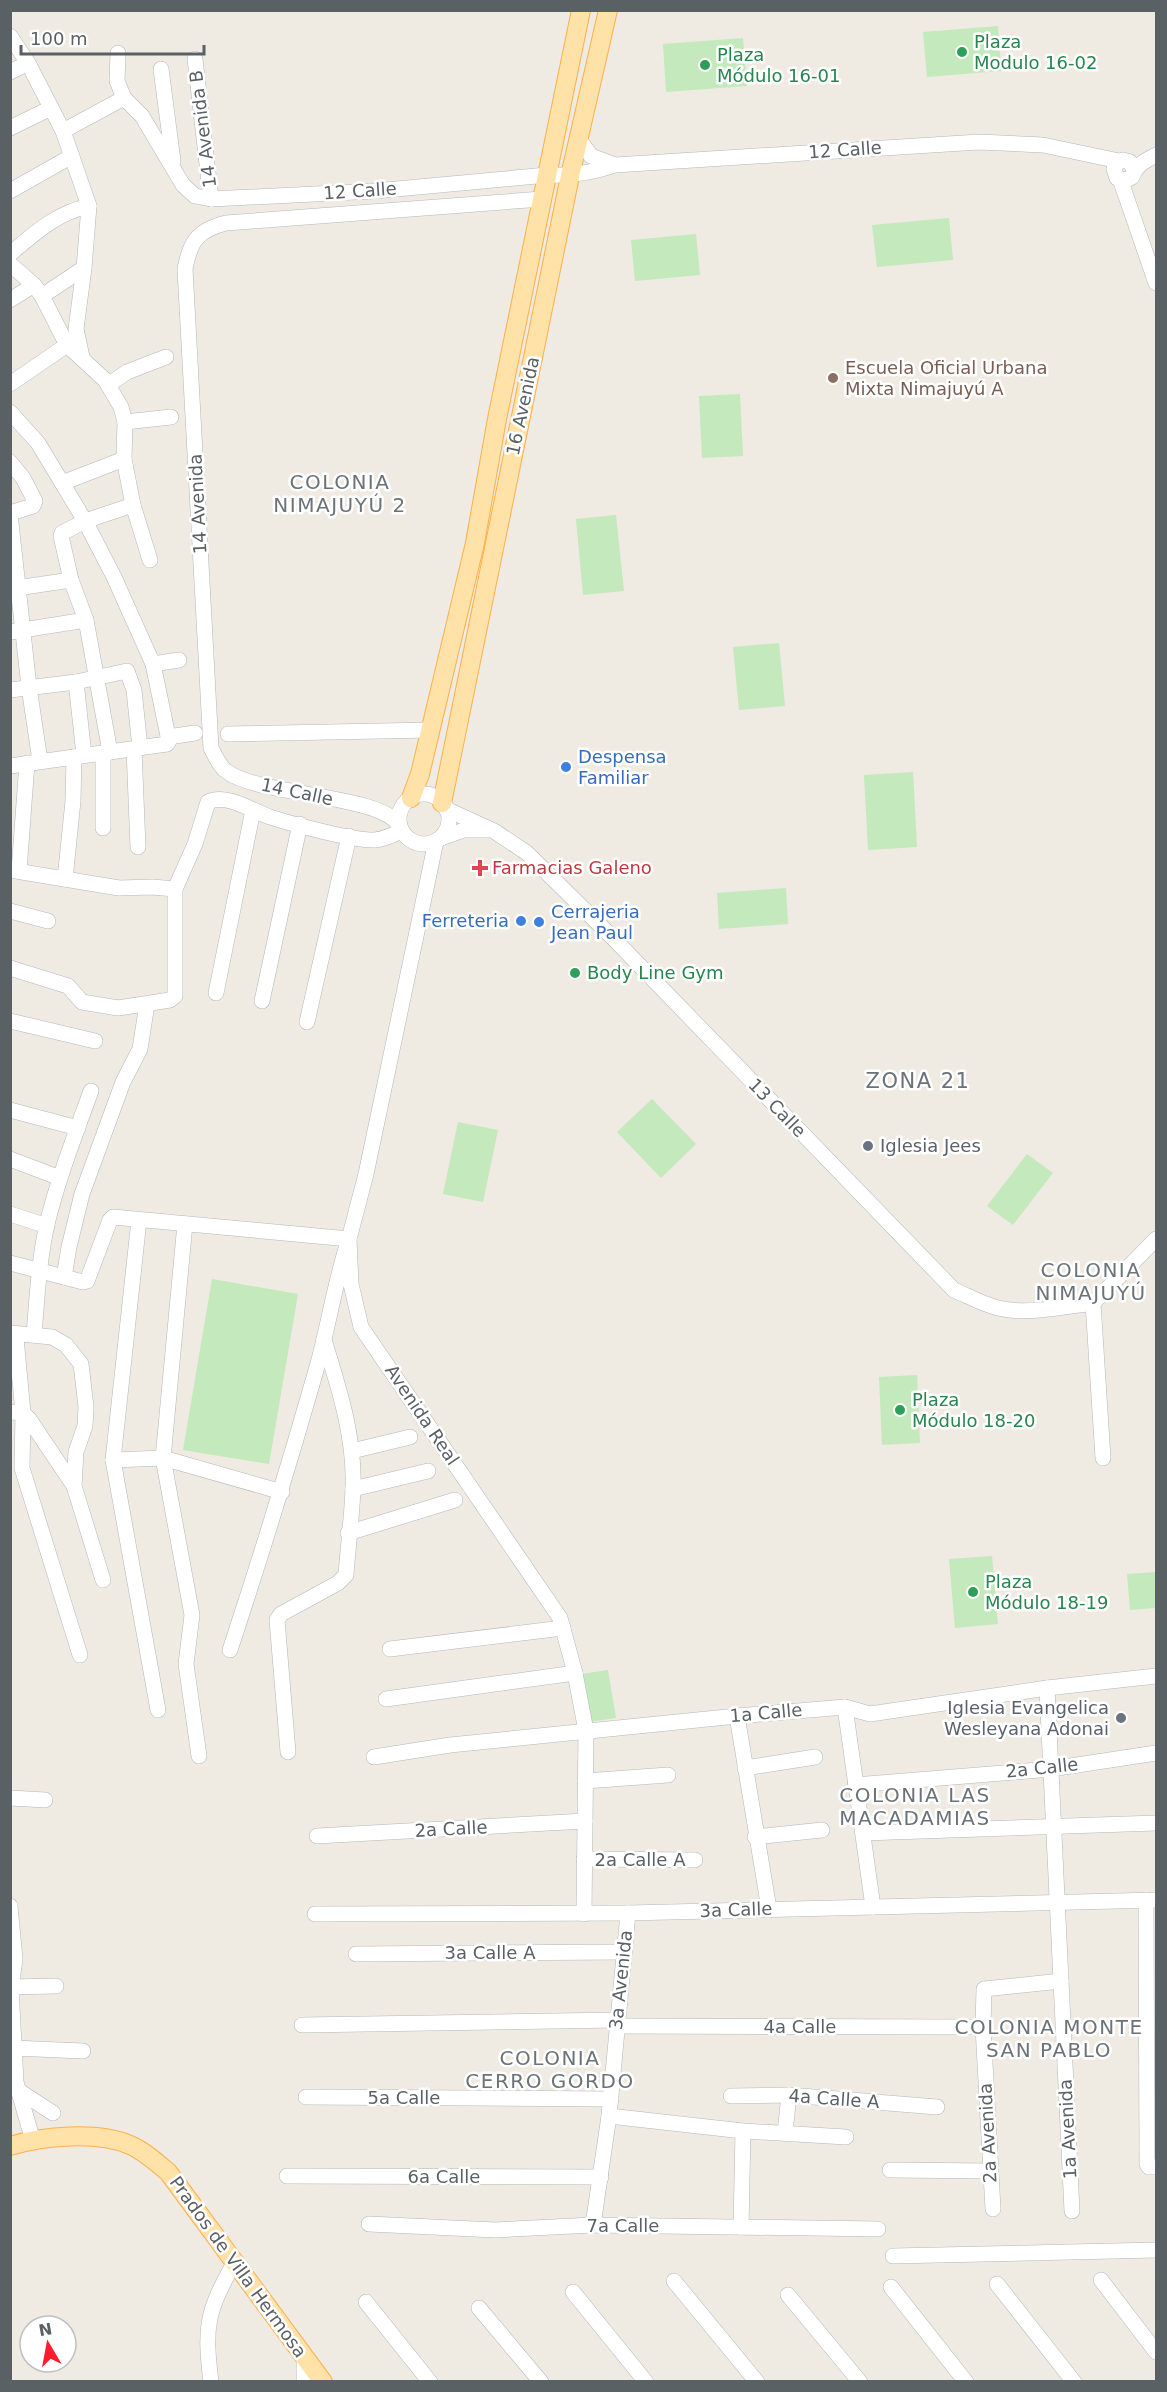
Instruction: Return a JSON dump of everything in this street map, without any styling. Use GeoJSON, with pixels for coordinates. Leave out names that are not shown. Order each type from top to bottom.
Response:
{"type":"FeatureCollection","features":[{"type":"Feature","properties":{"kind":"main road","name":"16 Avenida"},"geometry":{"type":"LineString","coordinates":[[408,800],[420,774],[475,543],[581,10]]}},
{"type":"Feature","properties":{"kind":"main road","name":"16 Avenida"},"geometry":{"type":"LineString","coordinates":[[444,806],[570,176],[608,10]]}},
{"type":"Feature","properties":{"kind":"main road","name":"Prados de Villa Hermosa"},"geometry":{"type":"LineString","coordinates":[[17,2145],[69,2137],[102,2138],[130,2145],[150,2157],[168,2172],[323,2382]]}},
{"type":"Feature","properties":{"kind":"street"},"geometry":{"type":"LineString","coordinates":[[10,36],[28,63],[63,131],[89,206],[76,330],[82,357]]}},
{"type":"Feature","properties":{"kind":"street"},"geometry":{"type":"LineString","coordinates":[[118,53],[117,81],[124,98],[142,116],[188,191],[195,196],[211,199]]}},
{"type":"Feature","properties":{"kind":"street","name":"14 Avenida B"},"geometry":{"type":"LineString","coordinates":[[195,59],[211,199]]}},
{"type":"Feature","properties":{"kind":"street"},"geometry":{"type":"LineString","coordinates":[[10,72],[28,63]]}},
{"type":"Feature","properties":{"kind":"street"},"geometry":{"type":"LineString","coordinates":[[161,69],[174,167]]}},
{"type":"Feature","properties":{"kind":"street"},"geometry":{"type":"LineString","coordinates":[[63,131],[124,98]]}},
{"type":"Feature","properties":{"kind":"street"},"geometry":{"type":"LineString","coordinates":[[10,128],[51,108]]}},
{"type":"Feature","properties":{"kind":"street","name":"12 Calle"},"geometry":{"type":"LineString","coordinates":[[578,138],[591,156],[615,165]]}},
{"type":"Feature","properties":{"kind":"street","name":"12 Calle"},"geometry":{"type":"LineString","coordinates":[[211,199],[375,191],[547,175],[570,176],[594,172],[615,165],[979,142],[1024,143],[1074,152],[1124,171]]}},
{"type":"Feature","properties":{"kind":"street"},"geometry":{"type":"LineString","coordinates":[[1156,154],[1124,171],[1128,203],[1156,283]]}},
{"type":"Feature","properties":{"kind":"street"},"geometry":{"type":"LineString","coordinates":[[10,191],[72,156]]}},
{"type":"Feature","properties":{"kind":"street","name":"12 Calle"},"geometry":{"type":"LineString","coordinates":[[198,236],[211,227],[226,223],[542,200]]}},
{"type":"Feature","properties":{"kind":"street"},"geometry":{"type":"LineString","coordinates":[[10,254],[50,220],[71,210],[89,206]]}},
{"type":"Feature","properties":{"kind":"street","name":"14 Avenida"},"geometry":{"type":"LineString","coordinates":[[198,236],[189,250],[185,279],[212,748],[226,771]]}},
{"type":"Feature","properties":{"kind":"street"},"geometry":{"type":"LineString","coordinates":[[10,264],[38,290],[67,345],[82,357],[108,385],[121,407],[125,422],[124,459],[133,505],[150,560]]}},
{"type":"Feature","properties":{"kind":"street"},"geometry":{"type":"LineString","coordinates":[[10,300],[38,290],[84,268]]}},
{"type":"Feature","properties":{"kind":"street"},"geometry":{"type":"LineString","coordinates":[[10,384],[67,345]]}},
{"type":"Feature","properties":{"kind":"street"},"geometry":{"type":"LineString","coordinates":[[108,385],[127,372],[166,357]]}},
{"type":"Feature","properties":{"kind":"street"},"geometry":{"type":"LineString","coordinates":[[10,412],[38,443],[86,521],[114,577],[153,664],[168,737],[167,744],[10,766]]}},
{"type":"Feature","properties":{"kind":"street"},"geometry":{"type":"LineString","coordinates":[[125,422],[171,417]]}},
{"type":"Feature","properties":{"kind":"street"},"geometry":{"type":"LineString","coordinates":[[62,483],[124,459]]}},
{"type":"Feature","properties":{"kind":"street"},"geometry":{"type":"LineString","coordinates":[[10,462],[23,477],[35,501],[33,506],[10,514],[16,631],[29,687],[33,762],[15,870],[119,888],[175,889]]}},
{"type":"Feature","properties":{"kind":"street"},"geometry":{"type":"LineString","coordinates":[[103,828],[107,753],[98,677],[86,620],[71,580],[61,534],[86,521],[133,505]]}},
{"type":"Feature","properties":{"kind":"street"},"geometry":{"type":"LineString","coordinates":[[14,589],[71,580]]}},
{"type":"Feature","properties":{"kind":"street"},"geometry":{"type":"LineString","coordinates":[[16,631],[86,620]]}},
{"type":"Feature","properties":{"kind":"street"},"geometry":{"type":"LineString","coordinates":[[153,664],[179,660]]}},
{"type":"Feature","properties":{"kind":"street"},"geometry":{"type":"LineString","coordinates":[[10,690],[76,682],[127,671],[129,673],[134,690],[138,847]]}},
{"type":"Feature","properties":{"kind":"street"},"geometry":{"type":"LineString","coordinates":[[65,879],[79,756],[76,682]]}},
{"type":"Feature","properties":{"kind":"street"},"geometry":{"type":"LineString","coordinates":[[228,734],[431,730]]}},
{"type":"Feature","properties":{"kind":"street"},"geometry":{"type":"LineString","coordinates":[[168,737],[195,733]]}},
{"type":"Feature","properties":{"kind":"street","name":"14 Calle"},"geometry":{"type":"LineString","coordinates":[[226,771],[247,781],[375,807],[394,806],[408,800]]}},
{"type":"Feature","properties":{"kind":"street"},"geometry":{"type":"LineString","coordinates":[[404,833],[400,812],[408,800],[426,795],[435,797],[444,806],[447,827],[438,839]]}},
{"type":"Feature","properties":{"kind":"street"},"geometry":{"type":"LineString","coordinates":[[10,968],[68,986],[82,1002],[118,1008],[170,1000],[176,991],[173,946],[175,889],[195,843],[208,802],[220,799],[300,824],[375,840],[404,833],[423,844],[464,830],[494,831]]}},
{"type":"Feature","properties":{"kind":"street","name":"13 Calle"},"geometry":{"type":"LineString","coordinates":[[444,806],[494,831],[527,854],[613,938],[954,1290],[999,1308],[1023,1310],[1093,1303]]}},
{"type":"Feature","properties":{"kind":"street","name":"14 Calle"},"geometry":{"type":"LineString","coordinates":[[375,807],[391,815],[404,833]]}},
{"type":"Feature","properties":{"kind":"street"},"geometry":{"type":"LineString","coordinates":[[216,993],[253,810]]}},
{"type":"Feature","properties":{"kind":"street"},"geometry":{"type":"LineString","coordinates":[[262,1001],[300,824]]}},
{"type":"Feature","properties":{"kind":"street","name":"Avenida Real"},"geometry":{"type":"LineString","coordinates":[[404,833],[424,870],[425,900]]}},
{"type":"Feature","properties":{"kind":"street"},"geometry":{"type":"LineString","coordinates":[[307,1022],[349,836]]}},
{"type":"Feature","properties":{"kind":"street","name":"Avenida Real"},"geometry":{"type":"LineString","coordinates":[[438,839],[366,1174],[349,1239],[351,1284],[361,1327],[560,1618],[575,1673],[586,1731],[584,1914]]}},
{"type":"Feature","properties":{"kind":"street"},"geometry":{"type":"LineString","coordinates":[[10,911],[48,921]]}},
{"type":"Feature","properties":{"kind":"street"},"geometry":{"type":"LineString","coordinates":[[64,1277],[82,1194],[123,1082],[140,1049],[147,1004]]}},
{"type":"Feature","properties":{"kind":"street"},"geometry":{"type":"LineString","coordinates":[[10,1021],[95,1041]]}},
{"type":"Feature","properties":{"kind":"street"},"geometry":{"type":"LineString","coordinates":[[34,1335],[47,1226],[60,1178],[90,1091]]}},
{"type":"Feature","properties":{"kind":"street"},"geometry":{"type":"LineString","coordinates":[[10,1110],[78,1128]]}},
{"type":"Feature","properties":{"kind":"street"},"geometry":{"type":"LineString","coordinates":[[10,1159],[60,1178]]}},
{"type":"Feature","properties":{"kind":"street"},"geometry":{"type":"LineString","coordinates":[[10,1214],[47,1226]]}},
{"type":"Feature","properties":{"kind":"street"},"geometry":{"type":"LineString","coordinates":[[11,1266],[82,1282],[87,1281],[111,1218],[349,1239],[282,1492],[230,1650]]}},
{"type":"Feature","properties":{"kind":"street"},"geometry":{"type":"LineString","coordinates":[[139,1220],[113,1461],[158,1710]]}},
{"type":"Feature","properties":{"kind":"street"},"geometry":{"type":"LineString","coordinates":[[185,1224],[163,1458],[192,1615],[186,1664],[199,1756]]}},
{"type":"Feature","properties":{"kind":"street"},"geometry":{"type":"LineString","coordinates":[[1103,1458],[1093,1303],[1156,1239]]}},
{"type":"Feature","properties":{"kind":"street"},"geometry":{"type":"LineString","coordinates":[[74,1486],[76,1452],[85,1426],[86,1407],[81,1364],[66,1345],[52,1337],[13,1336],[21,1468],[80,1655]]}},
{"type":"Feature","properties":{"kind":"street"},"geometry":{"type":"LineString","coordinates":[[288,1752],[277,1620],[281,1614],[345,1578],[353,1489],[352,1451],[338,1385],[324,1340]]}},
{"type":"Feature","properties":{"kind":"street"},"geometry":{"type":"LineString","coordinates":[[17,1412],[29,1419],[74,1486],[103,1580]]}},
{"type":"Feature","properties":{"kind":"street"},"geometry":{"type":"LineString","coordinates":[[352,1451],[410,1437]]}},
{"type":"Feature","properties":{"kind":"street"},"geometry":{"type":"LineString","coordinates":[[113,1461],[163,1458],[282,1492]]}},
{"type":"Feature","properties":{"kind":"street"},"geometry":{"type":"LineString","coordinates":[[353,1489],[428,1471]]}},
{"type":"Feature","properties":{"kind":"street"},"geometry":{"type":"LineString","coordinates":[[348,1533],[455,1500]]}},
{"type":"Feature","properties":{"kind":"street"},"geometry":{"type":"LineString","coordinates":[[390,1649],[563,1628]]}},
{"type":"Feature","properties":{"kind":"street"},"geometry":{"type":"LineString","coordinates":[[386,1700],[575,1673]]}},
{"type":"Feature","properties":{"kind":"street","name":"1a Calle"},"geometry":{"type":"LineString","coordinates":[[374,1757],[450,1745],[737,1716],[844,1707],[870,1714],[1047,1688],[1156,1676]]}},
{"type":"Feature","properties":{"kind":"street"},"geometry":{"type":"LineString","coordinates":[[1047,1688],[1057,1902]]}},
{"type":"Feature","properties":{"kind":"street"},"geometry":{"type":"LineString","coordinates":[[844,1707],[873,1907]]}},
{"type":"Feature","properties":{"kind":"street"},"geometry":{"type":"LineString","coordinates":[[737,1716],[755,1837],[769,1909]]}},
{"type":"Feature","properties":{"kind":"street","name":"2a Calle"},"geometry":{"type":"LineString","coordinates":[[855,1785],[1051,1768],[1156,1753]]}},
{"type":"Feature","properties":{"kind":"street"},"geometry":{"type":"LineString","coordinates":[[745,1768],[815,1757]]}},
{"type":"Feature","properties":{"kind":"street"},"geometry":{"type":"LineString","coordinates":[[585,1781],[668,1775]]}},
{"type":"Feature","properties":{"kind":"street"},"geometry":{"type":"LineString","coordinates":[[10,1798],[45,1800]]}},
{"type":"Feature","properties":{"kind":"street","name":"2a Calle"},"geometry":{"type":"LineString","coordinates":[[317,1836],[585,1821]]}},
{"type":"Feature","properties":{"kind":"street"},"geometry":{"type":"LineString","coordinates":[[862,1833],[1156,1823]]}},
{"type":"Feature","properties":{"kind":"street"},"geometry":{"type":"LineString","coordinates":[[755,1837],[822,1830]]}},
{"type":"Feature","properties":{"kind":"street","name":"2a Calle A"},"geometry":{"type":"LineString","coordinates":[[584,1859],[695,1860]]}},
{"type":"Feature","properties":{"kind":"street"},"geometry":{"type":"LineString","coordinates":[[1151,1900],[1152,2166]]}},
{"type":"Feature","properties":{"kind":"street","name":"3a Calle"},"geometry":{"type":"LineString","coordinates":[[315,1914],[584,1914],[1151,1900]]}},
{"type":"Feature","properties":{"kind":"street","name":"1a Avenida"},"geometry":{"type":"LineString","coordinates":[[1057,1902],[1072,2211]]}},
{"type":"Feature","properties":{"kind":"street"},"geometry":{"type":"LineString","coordinates":[[10,1906],[15,1959],[11,1988],[17,2145]]}},
{"type":"Feature","properties":{"kind":"street","name":"3a Avenida"},"geometry":{"type":"LineString","coordinates":[[593,2225],[611,2099],[628,1913]]}},
{"type":"Feature","properties":{"kind":"street","name":"3a Calle A"},"geometry":{"type":"LineString","coordinates":[[356,1954],[624,1952]]}},
{"type":"Feature","properties":{"kind":"street","name":"2a Avenida"},"geometry":{"type":"LineString","coordinates":[[993,2209],[983,2027],[984,1991],[986,1987],[1061,1981]]}},
{"type":"Feature","properties":{"kind":"street"},"geometry":{"type":"LineString","coordinates":[[11,1988],[56,1986]]}},
{"type":"Feature","properties":{"kind":"street","name":"4a Calle"},"geometry":{"type":"LineString","coordinates":[[302,2025],[617,2023],[983,2027]]}},
{"type":"Feature","properties":{"kind":"street"},"geometry":{"type":"LineString","coordinates":[[13,2048],[83,2051]]}},
{"type":"Feature","properties":{"kind":"street"},"geometry":{"type":"LineString","coordinates":[[15,2084],[53,2113]]}},
{"type":"Feature","properties":{"kind":"street"},"geometry":{"type":"LineString","coordinates":[[785,2133],[789,2095]]}},
{"type":"Feature","properties":{"kind":"street","name":"4a Calle A"},"geometry":{"type":"LineString","coordinates":[[731,2096],[789,2095],[937,2107]]}},
{"type":"Feature","properties":{"kind":"street","name":"5a Calle"},"geometry":{"type":"LineString","coordinates":[[306,2097],[611,2099]]}},
{"type":"Feature","properties":{"kind":"street"},"geometry":{"type":"LineString","coordinates":[[609,2116],[743,2132],[846,2137]]}},
{"type":"Feature","properties":{"kind":"street"},"geometry":{"type":"LineString","coordinates":[[741,2227],[743,2132]]}},
{"type":"Feature","properties":{"kind":"street"},"geometry":{"type":"LineString","coordinates":[[890,2170],[990,2171]]}},
{"type":"Feature","properties":{"kind":"street","name":"6a Calle"},"geometry":{"type":"LineString","coordinates":[[287,2176],[601,2177]]}},
{"type":"Feature","properties":{"kind":"street","name":"7a Calle"},"geometry":{"type":"LineString","coordinates":[[369,2224],[495,2230],[593,2225],[878,2229]]}},
{"type":"Feature","properties":{"kind":"street"},"geometry":{"type":"LineString","coordinates":[[893,2256],[1156,2250]]}},
{"type":"Feature","properties":{"kind":"street"},"geometry":{"type":"LineString","coordinates":[[211,2382],[207,2327],[218,2293],[234,2263]]}},
{"type":"Feature","properties":{"kind":"street"},"geometry":{"type":"LineString","coordinates":[[1101,2280],[1156,2352]]}},
{"type":"Feature","properties":{"kind":"street"},"geometry":{"type":"LineString","coordinates":[[674,2281],[757,2382]]}},
{"type":"Feature","properties":{"kind":"street"},"geometry":{"type":"LineString","coordinates":[[997,2284],[1074,2382]]}},
{"type":"Feature","properties":{"kind":"street"},"geometry":{"type":"LineString","coordinates":[[891,2287],[966,2382]]}},
{"type":"Feature","properties":{"kind":"street"},"geometry":{"type":"LineString","coordinates":[[573,2292],[646,2382]]}},
{"type":"Feature","properties":{"kind":"street"},"geometry":{"type":"LineString","coordinates":[[788,2295],[860,2382]]}},
{"type":"Feature","properties":{"kind":"street"},"geometry":{"type":"LineString","coordinates":[[366,2302],[430,2382]]}},
{"type":"Feature","properties":{"kind":"street"},"geometry":{"type":"LineString","coordinates":[[479,2308],[541,2382]]}},
{"type":"Feature","properties":{"kind":"street"},"geometry":{"type":"LineString","coordinates":[[304,2357],[304,2382]]}},
{"type":"Feature","properties":{"kind":"green space","name":"Plaza Modulo 16-02"},"geometry":{"type":"Polygon","coordinates":[[[998,26],[1001,71],[927,77],[923,32],[998,26]]]}},
{"type":"Feature","properties":{"kind":"green space","name":"Plaza Módulo 16-01"},"geometry":{"type":"Polygon","coordinates":[[[743,38],[747,86],[666,92],[663,44],[743,38]]]}},
{"type":"Feature","properties":{"kind":"green space"},"geometry":{"type":"Polygon","coordinates":[[[949,218],[953,260],[877,267],[872,225],[949,218]]]}},
{"type":"Feature","properties":{"kind":"green space"},"geometry":{"type":"Polygon","coordinates":[[[696,234],[700,275],[635,281],[631,240],[696,234]]]}},
{"type":"Feature","properties":{"kind":"green space"},"geometry":{"type":"Polygon","coordinates":[[[740,394],[743,456],[702,458],[699,396],[740,394]]]}},
{"type":"Feature","properties":{"kind":"green space"},"geometry":{"type":"Polygon","coordinates":[[[616,515],[624,591],[583,595],[576,519],[616,515]]]}},
{"type":"Feature","properties":{"kind":"green space"},"geometry":{"type":"Polygon","coordinates":[[[779,643],[785,706],[739,710],[733,647],[779,643]]]}},
{"type":"Feature","properties":{"kind":"green space"},"geometry":{"type":"Polygon","coordinates":[[[913,772],[917,847],[868,850],[864,775],[913,772]]]}},
{"type":"Feature","properties":{"kind":"green space"},"geometry":{"type":"Polygon","coordinates":[[[786,888],[788,924],[719,929],[717,893],[786,888]]]}},
{"type":"Feature","properties":{"kind":"green space"},"geometry":{"type":"Polygon","coordinates":[[[652,1099],[696,1144],[661,1178],[617,1132],[652,1099]]]}},
{"type":"Feature","properties":{"kind":"green space"},"geometry":{"type":"Polygon","coordinates":[[[458,1122],[498,1130],[483,1202],[443,1194],[458,1122]]]}},
{"type":"Feature","properties":{"kind":"green space"},"geometry":{"type":"Polygon","coordinates":[[[1027,1154],[1053,1173],[1013,1225],[987,1206],[1027,1154]]]}},
{"type":"Feature","properties":{"kind":"green space"},"geometry":{"type":"Polygon","coordinates":[[[212,1279],[298,1294],[269,1464],[183,1450],[212,1279]]]}},
{"type":"Feature","properties":{"kind":"green space","name":"Plaza Módulo 18-20"},"geometry":{"type":"Polygon","coordinates":[[[917,1375],[920,1443],[882,1445],[879,1377],[917,1375]]]}},
{"type":"Feature","properties":{"kind":"green space","name":"Plaza Módulo 18-19"},"geometry":{"type":"Polygon","coordinates":[[[992,1556],[998,1624],[955,1628],[949,1559],[992,1556]]]}},
{"type":"Feature","properties":{"kind":"green space"},"geometry":{"type":"Polygon","coordinates":[[[1156,1572],[1156,1608],[1130,1610],[1127,1574],[1156,1572]]]}},
{"type":"Feature","properties":{"kind":"green space"},"geometry":{"type":"Polygon","coordinates":[[[608,1670],[616,1718],[589,1722],[581,1674],[608,1670]]]}},
{"type":"Feature","properties":{"kind":"place","name":"Plaza Modulo 16-02"},"geometry":{"type":"Point","coordinates":[962,52]}},
{"type":"Feature","properties":{"kind":"place","name":"Plaza Módulo 16-01"},"geometry":{"type":"Point","coordinates":[705,65]}},
{"type":"Feature","properties":{"kind":"place","name":"Escuela Oficial Urbana Mixta Nimajuyú A"},"geometry":{"type":"Point","coordinates":[833,378]}},
{"type":"Feature","properties":{"kind":"place","name":"Despensa Familiar"},"geometry":{"type":"Point","coordinates":[566,767]}},
{"type":"Feature","properties":{"kind":"place","name":"Farmacias Galeno"},"geometry":{"type":"Point","coordinates":[480,868]}},
{"type":"Feature","properties":{"kind":"place","name":"Ferreteria"},"geometry":{"type":"Point","coordinates":[521,921]}},
{"type":"Feature","properties":{"kind":"place","name":"Cerrajeria Jean Paul"},"geometry":{"type":"Point","coordinates":[539,922]}},
{"type":"Feature","properties":{"kind":"place","name":"Body Line Gym"},"geometry":{"type":"Point","coordinates":[575,973]}},
{"type":"Feature","properties":{"kind":"place","name":"Iglesia Jees"},"geometry":{"type":"Point","coordinates":[868,1146]}},
{"type":"Feature","properties":{"kind":"place","name":"Plaza Módulo 18-20"},"geometry":{"type":"Point","coordinates":[900,1410]}},
{"type":"Feature","properties":{"kind":"place","name":"Plaza Módulo 18-19"},"geometry":{"type":"Point","coordinates":[973,1592]}},
{"type":"Feature","properties":{"kind":"place","name":"Iglesia Evangelica Wesleyana Adonai"},"geometry":{"type":"Point","coordinates":[1121,1718]}},
{"type":"Feature","properties":{"kind":"district","name":"COLONIA NIMAJUYÚ 2"},"geometry":{"type":"Point","coordinates":[340,494]}},
{"type":"Feature","properties":{"kind":"district","name":"ZONA 21"},"geometry":{"type":"Point","coordinates":[918,1081]}},
{"type":"Feature","properties":{"kind":"district","name":"COLONIA NIMAJUYÚ"},"geometry":{"type":"Point","coordinates":[1091,1282]}},
{"type":"Feature","properties":{"kind":"district","name":"COLONIA LAS MACADAMIAS"},"geometry":{"type":"Point","coordinates":[915,1806]}},
{"type":"Feature","properties":{"kind":"district","name":"COLONIA MONTE SAN PABLO"},"geometry":{"type":"Point","coordinates":[1049,2038]}},
{"type":"Feature","properties":{"kind":"district","name":"COLONIA CERRO GORDO"},"geometry":{"type":"Point","coordinates":[550,2070]}}]}
